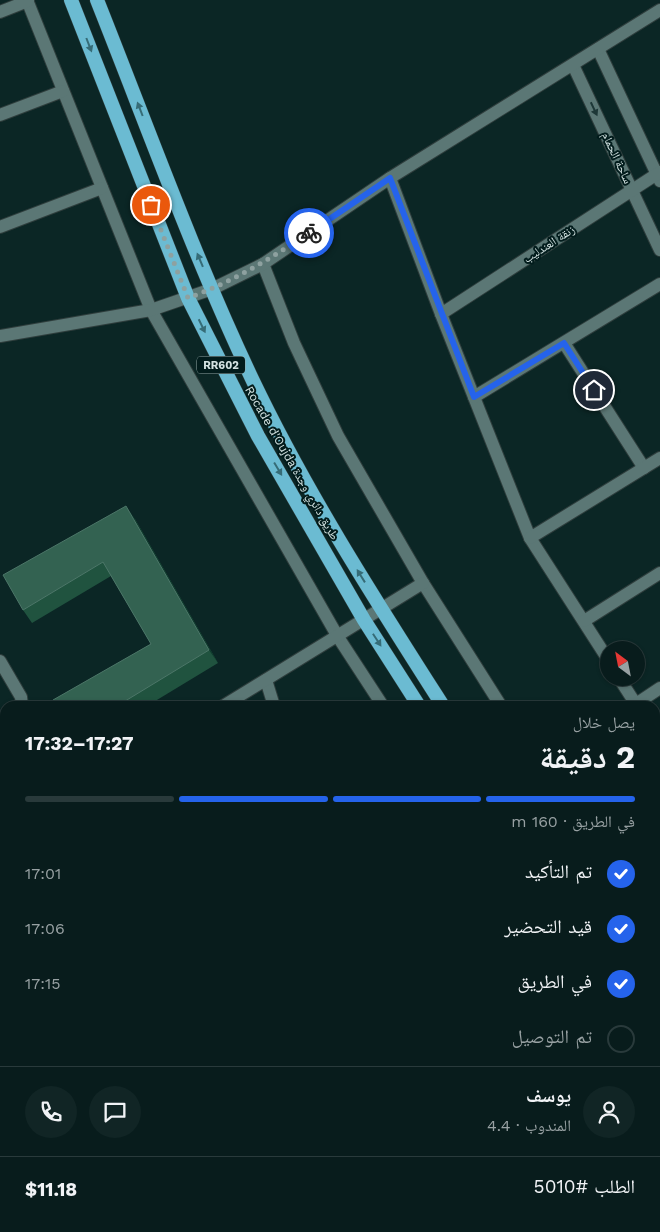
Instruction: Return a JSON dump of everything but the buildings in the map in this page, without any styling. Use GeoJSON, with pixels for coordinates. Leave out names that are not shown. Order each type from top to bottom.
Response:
{"type":"FeatureCollection","features":[{"type":"Feature","properties":{"kind":"highway","name":"Rocade d'Oujda طريق دائري وجدة"},"geometry":{"type":"LineString","coordinates":[[71,0],[188,298],[258,436],[364,620],[416,701]]}},
{"type":"Feature","properties":{"kind":"highway","name":"Rocade d'Oujda طريق دائري وجدة"},"geometry":{"type":"LineString","coordinates":[[97,0],[185,225],[212,289],[275,426],[382,609],[440,701]]}},
{"type":"Feature","properties":{"kind":"street"},"geometry":{"type":"LineString","coordinates":[[0,12],[27,1],[151,310],[338,637],[380,701]]}},
{"type":"Feature","properties":{"kind":"street"},"geometry":{"type":"LineString","coordinates":[[0,336],[151,310],[212,289],[263,264],[390,178],[660,10]]}},
{"type":"Feature","properties":{"kind":"street"},"geometry":{"type":"LineString","coordinates":[[598,49],[659,176]]}},
{"type":"Feature","properties":{"kind":"street","name":"ساحة الحمام"},"geometry":{"type":"LineString","coordinates":[[573,65],[660,250]]}},
{"type":"Feature","properties":{"kind":"street"},"geometry":{"type":"LineString","coordinates":[[0,115],[63,91]]}},
{"type":"Feature","properties":{"kind":"street","name":"زنقة العندليب"},"geometry":{"type":"LineString","coordinates":[[441,314],[632,190],[659,176]]}},
{"type":"Feature","properties":{"kind":"street"},"geometry":{"type":"LineString","coordinates":[[390,178],[441,314],[530,538],[600,646]]}},
{"type":"Feature","properties":{"kind":"street"},"geometry":{"type":"LineString","coordinates":[[0,227],[102,188]]}},
{"type":"Feature","properties":{"kind":"street"},"geometry":{"type":"LineString","coordinates":[[263,264],[294,343],[338,436],[423,583],[498,701]]}},
{"type":"Feature","properties":{"kind":"street"},"geometry":{"type":"LineString","coordinates":[[474,397],[660,284]]}},
{"type":"Feature","properties":{"kind":"street"},"geometry":{"type":"LineString","coordinates":[[564,343],[644,468]]}},
{"type":"Feature","properties":{"kind":"street"},"geometry":{"type":"LineString","coordinates":[[530,538],[660,458]]}},
{"type":"Feature","properties":{"kind":"street"},"geometry":{"type":"LineString","coordinates":[[584,620],[660,573]]}},
{"type":"Feature","properties":{"kind":"street"},"geometry":{"type":"LineString","coordinates":[[231,701],[423,583]]}},
{"type":"Feature","properties":{"kind":"street"},"geometry":{"type":"LineString","coordinates":[[0,661],[21,701]]}},
{"type":"Feature","properties":{"kind":"street"},"geometry":{"type":"LineString","coordinates":[[266,680],[272,701]]}},
{"type":"Feature","properties":{"kind":"street"},"geometry":{"type":"LineString","coordinates":[[624,686],[633,701]]}},
{"type":"Feature","properties":{"kind":"street"},"geometry":{"type":"LineString","coordinates":[[642,701],[660,688]]}},
{"type":"Feature","properties":{"kind":"way so far"},"geometry":{"type":"LineString","coordinates":[[151,205],[188,298],[212,289],[263,264],[309,233]]}},
{"type":"Feature","properties":{"kind":"route"},"geometry":{"type":"LineString","coordinates":[[309,233],[390,178],[474,397],[564,343],[594,390]]}}]}
